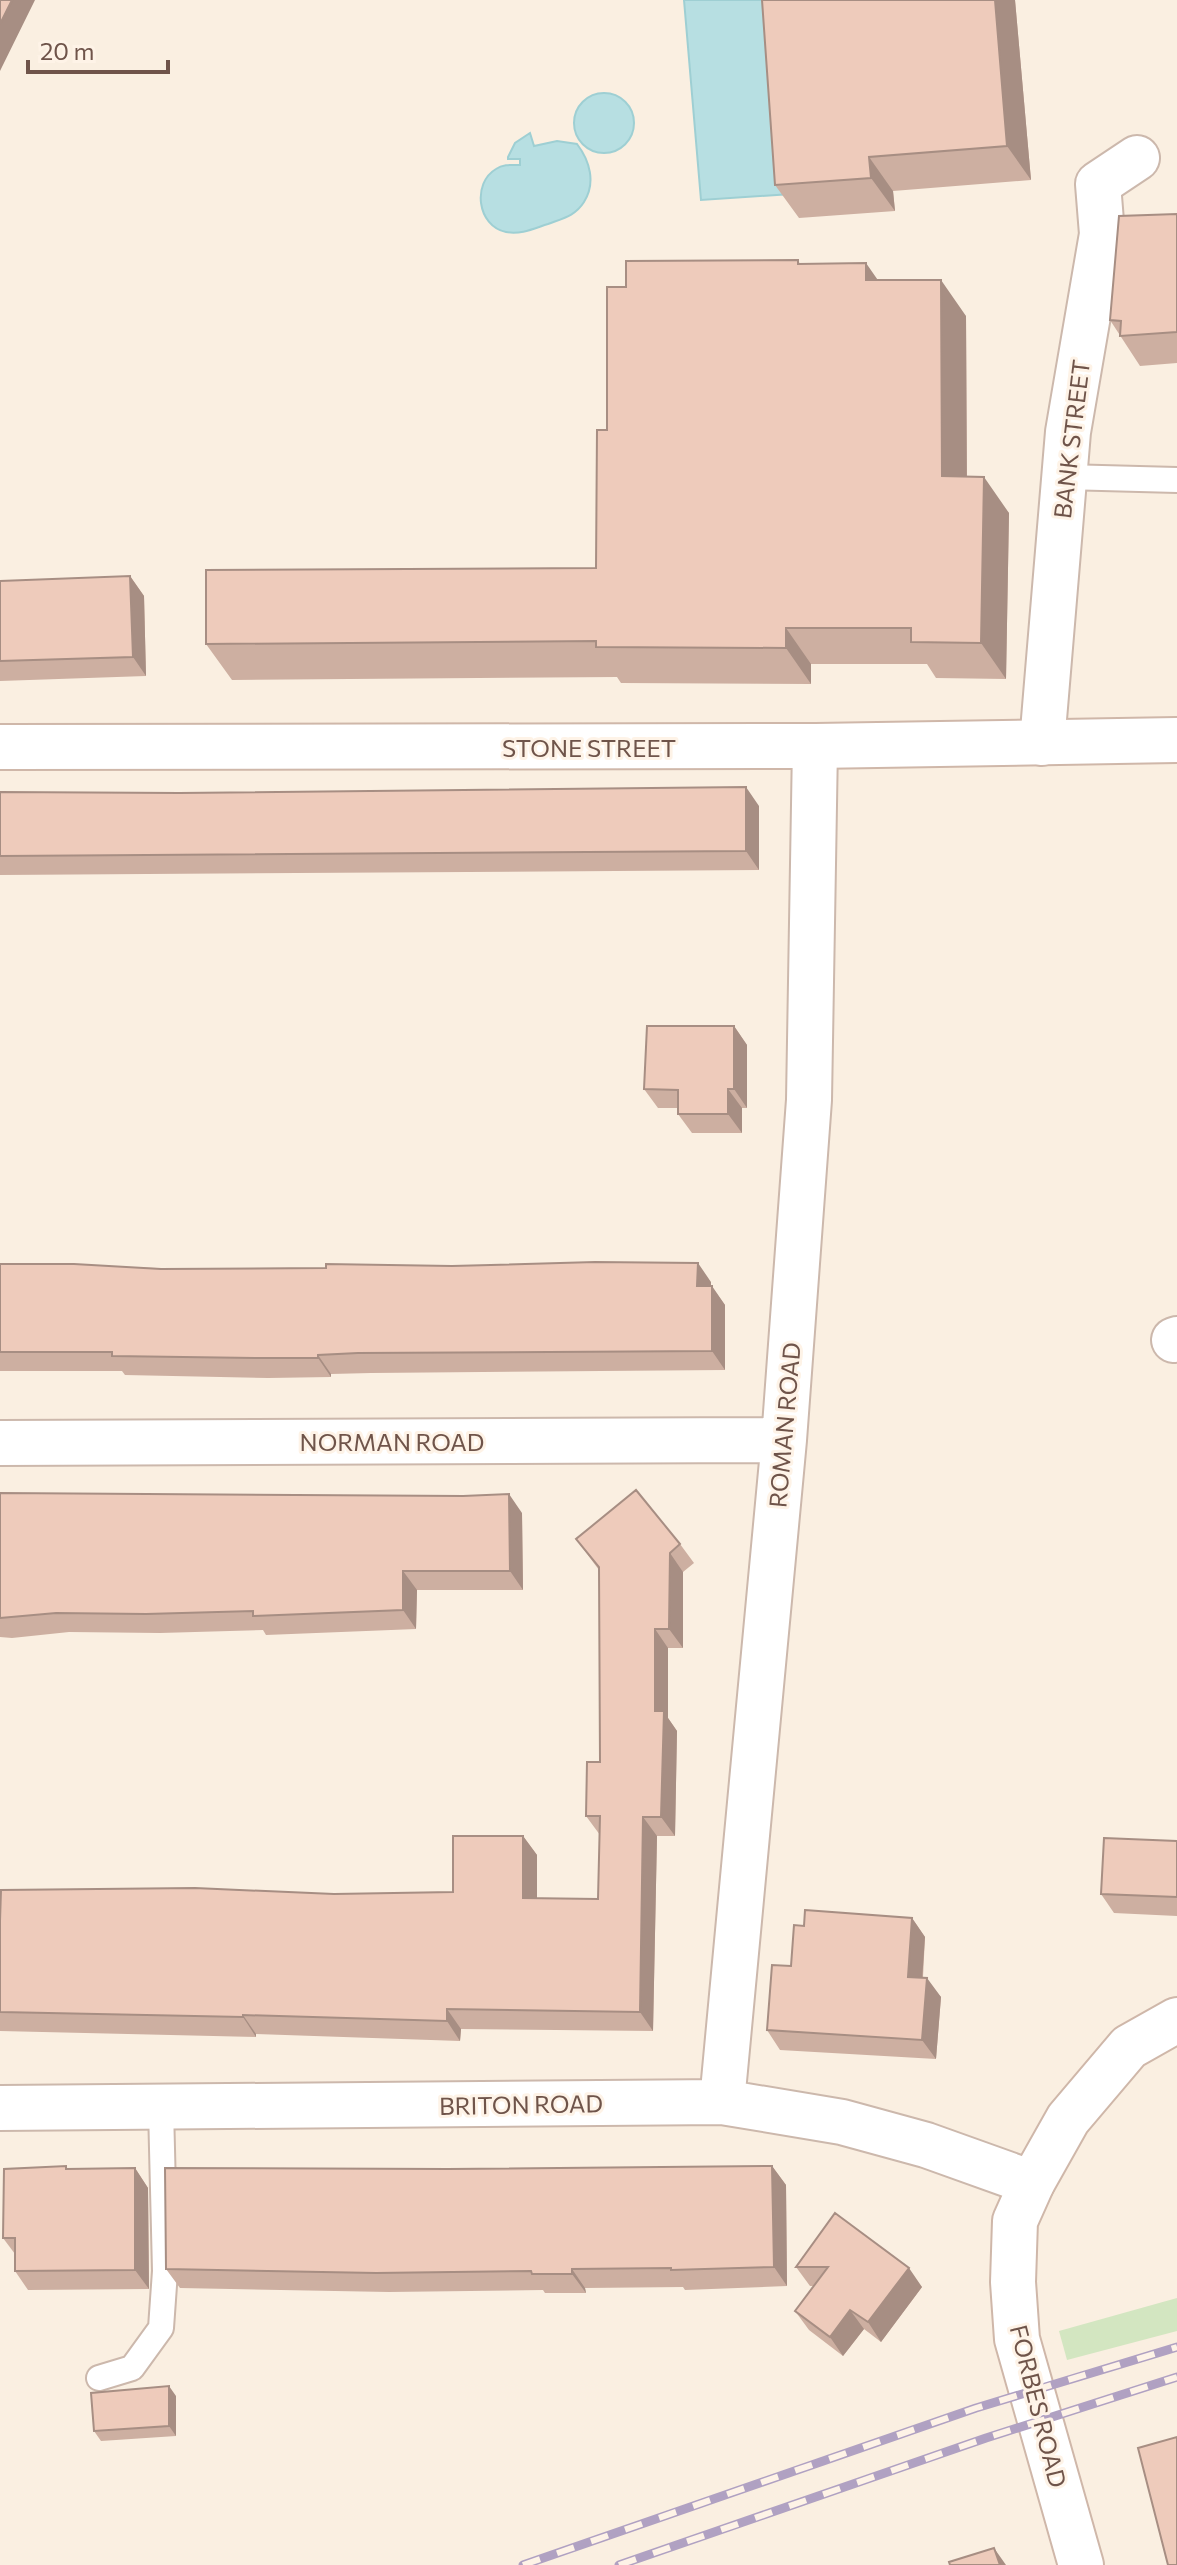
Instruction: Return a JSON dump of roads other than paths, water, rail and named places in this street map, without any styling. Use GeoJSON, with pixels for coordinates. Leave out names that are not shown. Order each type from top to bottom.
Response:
{"type":"FeatureCollection","features":[{"type":"Feature","properties":{"kind":"street","name":"BANK STREET"},"geometry":{"type":"LineString","coordinates":[[1042,743],[1068,432],[1102,234],[1098,184],[1137,158]]}},
{"type":"Feature","properties":{"kind":"street","name":"STONE STREET"},"geometry":{"type":"LineString","coordinates":[[0,747],[815,746],[1177,740]]}},
{"type":"Feature","properties":{"kind":"street","name":"ROMAN ROAD"},"geometry":{"type":"LineString","coordinates":[[722,2102],[784,1440],[809,1100],[815,746]]}},
{"type":"Feature","properties":{"kind":"street","name":"NORMAN ROAD"},"geometry":{"type":"LineString","coordinates":[[0,1443],[784,1440]]}},
{"type":"Feature","properties":{"kind":"street","name":"FORBES ROAD"},"geometry":{"type":"LineString","coordinates":[[1081,2565],[1017,2339],[1013,2282],[1015,2221],[1032,2183],[1068,2119],[1129,2047],[1177,2020]]}},
{"type":"Feature","properties":{"kind":"street","name":"BRITON ROAD"},"geometry":{"type":"LineString","coordinates":[[0,2108],[722,2102],[842,2122],[926,2145],[1032,2183]]}},
{"type":"Feature","properties":{"kind":"lane"},"geometry":{"type":"LineString","coordinates":[[1064,477],[1177,480]]}},
{"type":"Feature","properties":{"kind":"lane"},"geometry":{"type":"LineString","coordinates":[[99,2378],[132,2368],[161,2328],[165,2271],[161,2108]]}},
{"type":"Feature","properties":{"kind":"water"},"geometry":{"type":"Polygon","coordinates":[[[684,0],[775,0],[791,194],[701,200],[684,0]]]}},
{"type":"Feature","properties":{"kind":"water"},"geometry":{"type":"Polygon","coordinates":[[[604,93],[615,95],[625,102],[632,112],[632,134],[625,144],[615,151],[604,153],[593,151],[583,144],[576,134],[574,123],[576,112],[583,102],[593,95],[604,93]]]}},
{"type":"Feature","properties":{"kind":"water"},"geometry":{"type":"Polygon","coordinates":[[[530,133],[534,146],[557,141],[577,144],[588,165],[590,187],[581,207],[569,216],[528,231],[506,232],[489,222],[484,213],[481,204],[483,184],[496,169],[520,165],[520,159],[508,157],[515,143],[530,133]]]}},
{"type":"Feature","properties":{"kind":"railway"},"geometry":{"type":"LineString","coordinates":[[523,2565],[976,2408],[1177,2347]]}},
{"type":"Feature","properties":{"kind":"railway"},"geometry":{"type":"LineString","coordinates":[[619,2565],[986,2438],[1177,2377]]}}]}
